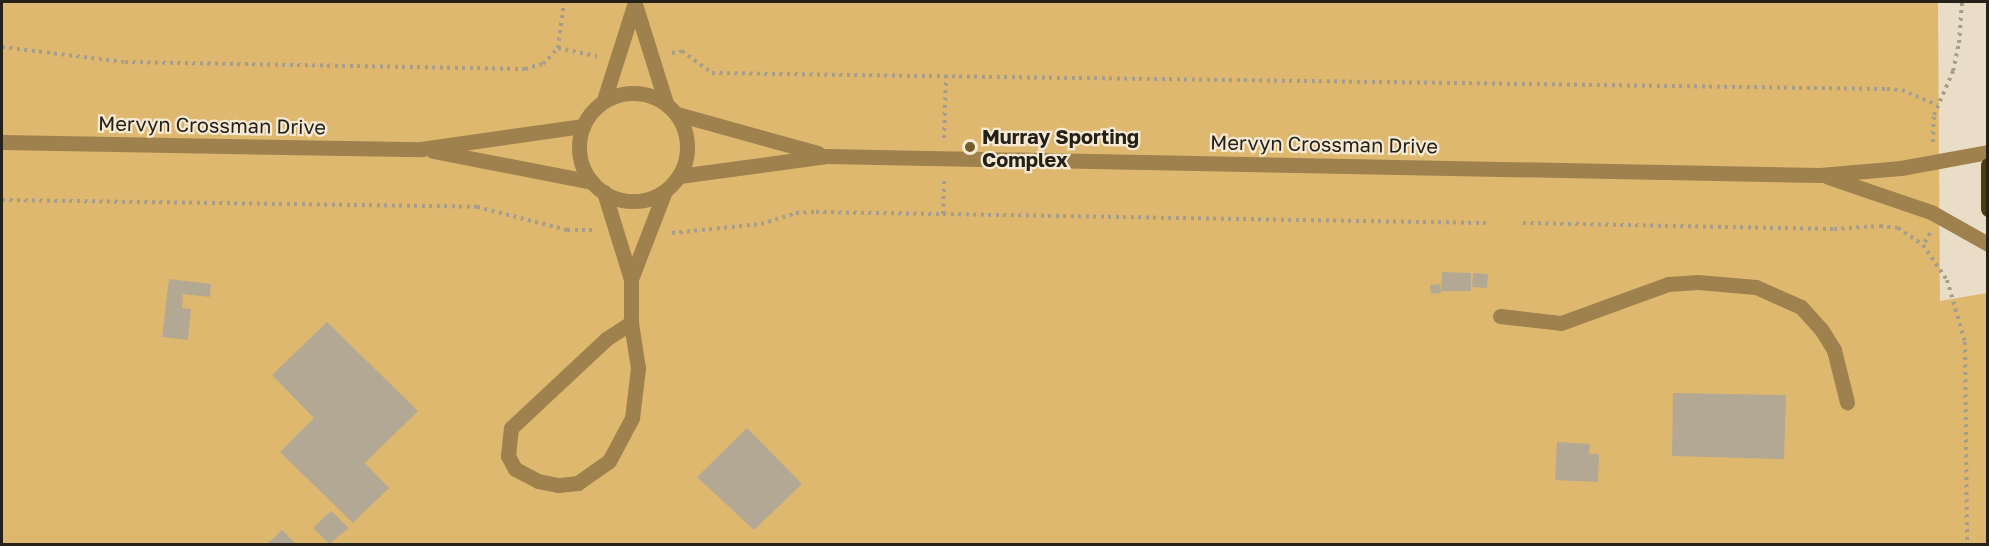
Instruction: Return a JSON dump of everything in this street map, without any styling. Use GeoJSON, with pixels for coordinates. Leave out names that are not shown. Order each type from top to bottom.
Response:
{"type":"FeatureCollection","features":[{"type":"Feature","properties":{"kind":"main road"},"geometry":{"type":"LineString","coordinates":[[1988,165],[1988,209]]}},
{"type":"Feature","properties":{"kind":"street"},"geometry":{"type":"LineString","coordinates":[[631,323],[606,339],[511,428],[508,456],[515,468],[538,481],[558,485],[593,476],[622,444],[637,396],[638,368],[631,323],[631,279],[598,187],[580,155],[583,126],[604,100],[635,3]]}},
{"type":"Feature","properties":{"kind":"street"},"geometry":{"type":"LineString","coordinates":[[631,279],[665,190],[679,176],[688,144],[671,108],[635,3]]}},
{"type":"Feature","properties":{"kind":"street"},"geometry":{"type":"LineString","coordinates":[[604,100],[635,92],[671,108]]}},
{"type":"Feature","properties":{"kind":"street","name":"Mervyn Crossman Drive"},"geometry":{"type":"LineString","coordinates":[[671,108],[827,156]]}},
{"type":"Feature","properties":{"kind":"street","name":"Mervyn Crossman Drive"},"geometry":{"type":"LineString","coordinates":[[2,142],[421,149],[583,126]]}},
{"type":"Feature","properties":{"kind":"street","name":"Mervyn Crossman Drive"},"geometry":{"type":"LineString","coordinates":[[421,149],[598,187]]}},
{"type":"Feature","properties":{"kind":"street","name":"Mervyn Crossman Drive"},"geometry":{"type":"LineString","coordinates":[[679,176],[827,156],[1820,175],[1932,162],[1988,152]]}},
{"type":"Feature","properties":{"kind":"street","name":"Mervyn Crossman Drive"},"geometry":{"type":"LineString","coordinates":[[1820,175],[1931,212],[1988,244]]}},
{"type":"Feature","properties":{"kind":"street"},"geometry":{"type":"LineString","coordinates":[[598,187],[635,201],[665,190]]}},
{"type":"Feature","properties":{"kind":"street"},"geometry":{"type":"LineString","coordinates":[[1500,316],[1561,323],[1668,284],[1698,282],[1756,287],[1783,296],[1801,308],[1821,329],[1834,350],[1847,402]]}},
{"type":"Feature","properties":{"kind":"path"},"geometry":{"type":"LineString","coordinates":[[2,47],[125,62],[525,69],[543,64],[558,48],[564,2]]}},
{"type":"Feature","properties":{"kind":"path"},"geometry":{"type":"LineString","coordinates":[[1932,162],[1934,116],[1955,61],[1962,2]]}},
{"type":"Feature","properties":{"kind":"path"},"geometry":{"type":"LineString","coordinates":[[558,48],[603,57]]}},
{"type":"Feature","properties":{"kind":"path"},"geometry":{"type":"LineString","coordinates":[[662,56],[682,51],[712,73],[1887,89],[1902,90],[1938,105]]}},
{"type":"Feature","properties":{"kind":"path"},"geometry":{"type":"LineString","coordinates":[[2,200],[477,207],[567,230],[599,230]]}},
{"type":"Feature","properties":{"kind":"path"},"geometry":{"type":"LineString","coordinates":[[665,232],[761,224],[796,213],[816,212],[1486,223]]}},
{"type":"Feature","properties":{"kind":"path"},"geometry":{"type":"LineString","coordinates":[[1923,245],[1930,233],[1931,212]]}},
{"type":"Feature","properties":{"kind":"path"},"geometry":{"type":"LineString","coordinates":[[1523,223],[1834,229],[1880,226],[1898,228],[1923,245],[1947,280],[1965,342],[1968,544]]}},
{"type":"Feature","properties":{"kind":"shaded area","name":"Murray Sporting Complex"},"geometry":{"type":"Polygon","coordinates":[[[2,2],[1938,2],[1940,301],[1987,293],[1987,544],[2,544],[2,2]]]}},
{"type":"Feature","properties":{"kind":"building"},"geometry":{"type":"Polygon","coordinates":[[[1442,272],[1471,273],[1471,291],[1441,291],[1442,272]]]}},
{"type":"Feature","properties":{"kind":"building"},"geometry":{"type":"Polygon","coordinates":[[[1473,273],[1488,274],[1487,288],[1472,287],[1473,273]]]}},
{"type":"Feature","properties":{"kind":"building"},"geometry":{"type":"Polygon","coordinates":[[[169,279],[211,284],[210,297],[183,294],[182,308],[191,309],[188,340],[162,337],[169,279]]]}},
{"type":"Feature","properties":{"kind":"building"},"geometry":{"type":"Polygon","coordinates":[[[1440,284],[1441,293],[1431,294],[1430,285],[1440,284]]]}},
{"type":"Feature","properties":{"kind":"building"},"geometry":{"type":"Polygon","coordinates":[[[327,322],[418,411],[365,463],[389,488],[353,523],[280,452],[314,418],[272,375],[327,322]]]}},
{"type":"Feature","properties":{"kind":"building"},"geometry":{"type":"Polygon","coordinates":[[[1673,393],[1786,395],[1784,459],[1672,456],[1673,393]]]}},
{"type":"Feature","properties":{"kind":"building"},"geometry":{"type":"Polygon","coordinates":[[[747,428],[802,484],[754,530],[697,477],[747,428]]]}},
{"type":"Feature","properties":{"kind":"building"},"geometry":{"type":"Polygon","coordinates":[[[1557,442],[1590,444],[1589,454],[1599,454],[1598,482],[1555,480],[1557,442]]]}},
{"type":"Feature","properties":{"kind":"building"},"geometry":{"type":"Polygon","coordinates":[[[331,511],[349,528],[329,544],[313,528],[331,511]]]}},
{"type":"Feature","properties":{"kind":"building"},"geometry":{"type":"Polygon","coordinates":[[[282,530],[296,544],[267,544],[282,530]]]}},
{"type":"Feature","properties":{"kind":"place","name":"Murray Sporting Complex"},"geometry":{"type":"Point","coordinates":[970,147]}}]}
